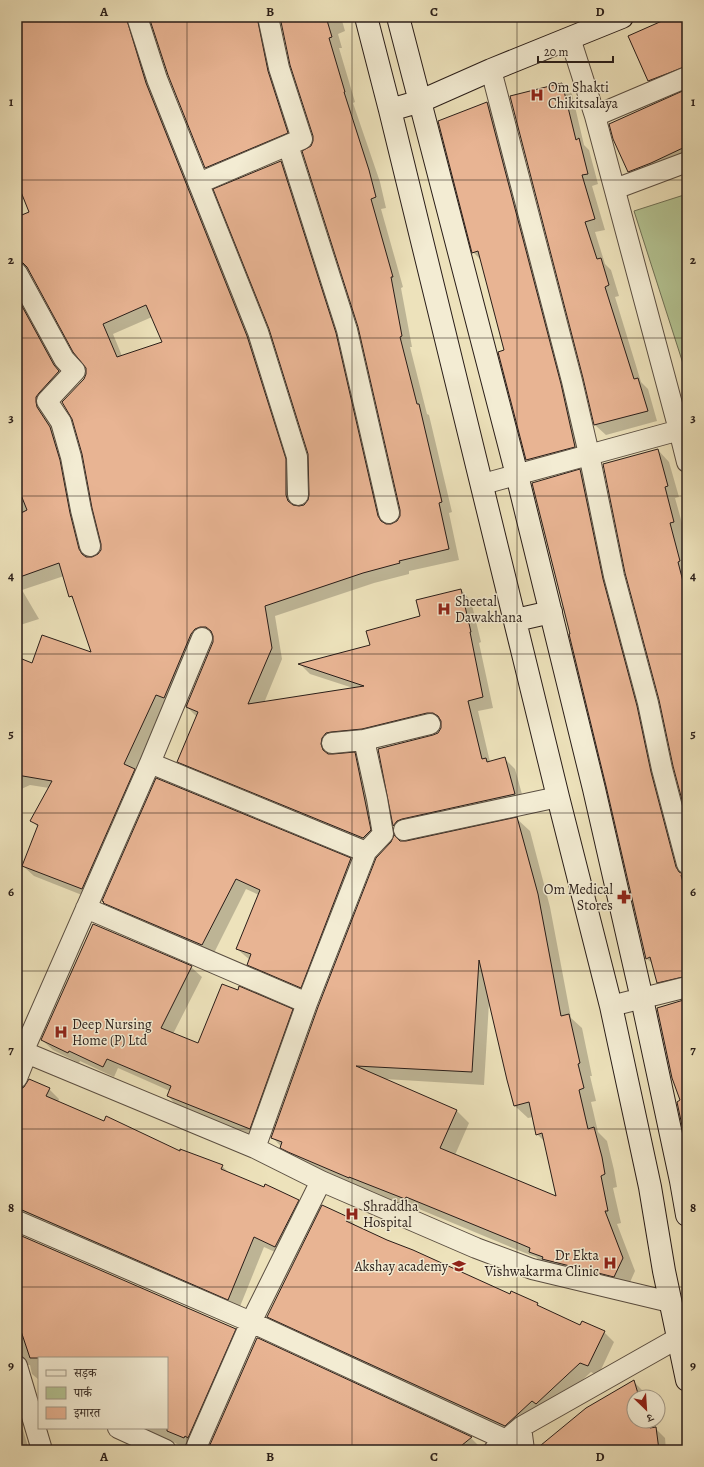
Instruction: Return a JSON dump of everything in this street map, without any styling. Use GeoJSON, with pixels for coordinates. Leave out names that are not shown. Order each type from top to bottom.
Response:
{"type":"FeatureCollection","features":[{"type":"Feature","properties":{"kind":"street"},"geometry":{"type":"LineString","coordinates":[[137,17],[157,79],[258,332],[297,457],[298,495]]}},
{"type":"Feature","properties":{"kind":"street"},"geometry":{"type":"LineString","coordinates":[[199,183],[302,139],[279,68],[268,17]]}},
{"type":"Feature","properties":{"kind":"street"},"geometry":{"type":"LineString","coordinates":[[366,17],[483,484],[558,797],[611,1006],[650,1187],[670,1302],[682,1335],[687,1380]]}},
{"type":"Feature","properties":{"kind":"street"},"geometry":{"type":"LineString","coordinates":[[398,17],[517,475],[594,790],[684,1180],[687,1215]]}},
{"type":"Feature","properties":{"kind":"street"},"geometry":{"type":"LineString","coordinates":[[390,110],[420,101],[491,70],[622,17]]}},
{"type":"Feature","properties":{"kind":"street"},"geometry":{"type":"LineString","coordinates":[[570,38],[595,116],[614,189],[683,429],[687,462]]}},
{"type":"Feature","properties":{"kind":"street"},"geometry":{"type":"LineString","coordinates":[[491,70],[572,381],[589,454],[614,576],[648,703],[662,769],[687,864]]}},
{"type":"Feature","properties":{"kind":"street"},"geometry":{"type":"LineString","coordinates":[[595,116],[687,77]]}},
{"type":"Feature","properties":{"kind":"street"},"geometry":{"type":"LineString","coordinates":[[288,145],[347,330],[389,513]]}},
{"type":"Feature","properties":{"kind":"street"},"geometry":{"type":"LineString","coordinates":[[614,189],[687,162]]}},
{"type":"Feature","properties":{"kind":"street"},"geometry":{"type":"LineString","coordinates":[[17,273],[64,360],[75,371],[47,401],[61,422],[69,450],[90,546]]}},
{"type":"Feature","properties":{"kind":"street"},"geometry":{"type":"LineString","coordinates":[[483,484],[683,429]]}},
{"type":"Feature","properties":{"kind":"street"},"geometry":{"type":"LineString","coordinates":[[516,620],[551,612]]}},
{"type":"Feature","properties":{"kind":"street"},"geometry":{"type":"LineString","coordinates":[[17,1078],[23,1051],[150,763],[202,638]]}},
{"type":"Feature","properties":{"kind":"street"},"geometry":{"type":"LineString","coordinates":[[332,743],[364,740],[430,724]]}},
{"type":"Feature","properties":{"kind":"street"},"geometry":{"type":"LineString","coordinates":[[255,1148],[307,1003],[366,852],[384,834],[378,799],[364,740]]}},
{"type":"Feature","properties":{"kind":"street"},"geometry":{"type":"LineString","coordinates":[[150,763],[366,852]]}},
{"type":"Feature","properties":{"kind":"street"},"geometry":{"type":"LineString","coordinates":[[404,830],[558,797]]}},
{"type":"Feature","properties":{"kind":"street"},"geometry":{"type":"LineString","coordinates":[[86,908],[307,1003]]}},
{"type":"Feature","properties":{"kind":"street"},"geometry":{"type":"LineString","coordinates":[[611,1006],[687,987]]}},
{"type":"Feature","properties":{"kind":"street"},"geometry":{"type":"LineString","coordinates":[[23,1051],[255,1148],[321,1181],[476,1248],[532,1269],[670,1302]]}},
{"type":"Feature","properties":{"kind":"street"},"geometry":{"type":"LineString","coordinates":[[194,1450],[251,1322],[321,1181]]}},
{"type":"Feature","properties":{"kind":"street"},"geometry":{"type":"LineString","coordinates":[[17,1221],[251,1322],[507,1439],[524,1450]]}},
{"type":"Feature","properties":{"kind":"street"},"geometry":{"type":"LineString","coordinates":[[507,1439],[682,1335]]}},
{"type":"Feature","properties":{"kind":"street"},"geometry":{"type":"LineString","coordinates":[[26,1381],[42,1450]]}},
{"type":"Feature","properties":{"kind":"street"},"geometry":{"type":"LineString","coordinates":[[120,1429],[166,1450]]}},
{"type":"Feature","properties":{"kind":"green space"},"geometry":{"type":"Polygon","coordinates":[[[687,194],[687,376],[634,211],[687,194]]]}},
{"type":"Feature","properties":{"kind":"building"},"geometry":{"type":"Polygon","coordinates":[[[17,17],[126,17],[146,83],[247,336],[286,459],[286,495],[288,501],[293,505],[299,506],[304,505],[308,500],[308,454],[269,329],[213,189],[281,161],[336,333],[378,516],[381,521],[386,524],[391,524],[397,521],[400,516],[400,510],[358,327],[302,151],[311,146],[313,136],[290,65],[280,17],[326,17],[332,37],[329,38],[344,92],[376,197],[371,199],[393,277],[391,277],[402,336],[400,337],[417,404],[419,404],[442,502],[439,503],[449,549],[399,561],[400,563],[363,573],[265,606],[272,648],[248,704],[364,686],[298,664],[370,645],[366,631],[420,616],[416,600],[461,589],[471,632],[483,697],[468,701],[482,759],[486,758],[487,762],[505,757],[515,794],[402,819],[397,821],[393,826],[378,749],[438,733],[441,728],[441,721],[438,716],[433,713],[427,713],[362,729],[326,733],[322,738],[321,744],[323,750],[328,754],[355,752],[371,830],[363,838],[177,762],[198,712],[186,707],[213,642],[211,631],[206,627],[200,627],[195,629],[191,634],[164,698],[156,695],[124,764],[135,769],[82,889],[22,866],[38,825],[30,821],[52,781],[17,775],[17,657],[32,663],[42,635],[91,652],[72,596],[69,597],[59,563],[17,578],[17,515],[27,510],[17,485],[17,297],[54,365],[59,371],[36,397],[36,402],[37,407],[50,427],[60,460],[70,513],[79,549],[86,557],[92,557],[98,554],[101,550],[101,544],[92,508],[82,454],[72,419],[62,402],[84,379],[86,368],[73,352],[27,267],[23,263],[17,262],[17,217],[29,212],[17,182],[17,17]],[[146,305],[103,324],[117,357],[162,342],[146,305]]]}},
{"type":"Feature","properties":{"kind":"building"},"geometry":{"type":"Polygon","coordinates":[[[149,17],[257,17],[268,71],[288,133],[205,168],[168,75],[149,17]]]}},
{"type":"Feature","properties":{"kind":"building"},"geometry":{"type":"Polygon","coordinates":[[[671,17],[687,17],[687,66],[648,81],[628,36],[671,17]]]}},
{"type":"Feature","properties":{"kind":"building"},"geometry":{"type":"Polygon","coordinates":[[[562,83],[576,140],[579,138],[588,174],[582,175],[595,219],[585,222],[597,259],[601,258],[609,285],[605,287],[634,379],[638,378],[648,411],[594,425],[510,96],[562,83]]]}},
{"type":"Feature","properties":{"kind":"building"},"geometry":{"type":"Polygon","coordinates":[[[687,89],[687,146],[628,172],[613,139],[609,124],[687,89]]]}},
{"type":"Feature","properties":{"kind":"building"},"geometry":{"type":"Polygon","coordinates":[[[487,102],[561,384],[575,447],[526,460],[498,352],[504,350],[478,251],[472,253],[438,121],[487,102]]]}},
{"type":"Feature","properties":{"kind":"building"},"geometry":{"type":"Polygon","coordinates":[[[658,449],[668,486],[665,487],[674,522],[670,523],[680,561],[678,562],[687,597],[687,819],[673,766],[659,700],[625,573],[603,464],[658,449]]]}},
{"type":"Feature","properties":{"kind":"building"},"geometry":{"type":"Polygon","coordinates":[[[580,469],[603,579],[637,706],[651,772],[676,867],[679,872],[683,874],[681,875],[687,898],[687,976],[657,983],[650,957],[646,959],[570,634],[532,483],[580,469]]]}},
{"type":"Feature","properties":{"kind":"building"},"geometry":{"type":"Polygon","coordinates":[[[156,778],[351,858],[301,988],[247,965],[251,954],[236,949],[260,890],[236,879],[202,945],[103,903],[104,902],[102,901],[156,778]]]}},
{"type":"Feature","properties":{"kind":"building"},"geometry":{"type":"Polygon","coordinates":[[[517,817],[538,894],[561,1016],[569,1014],[580,1063],[578,1064],[584,1088],[579,1090],[588,1129],[594,1127],[602,1157],[605,1174],[601,1176],[608,1211],[605,1211],[623,1258],[614,1277],[542,1259],[543,1257],[529,1252],[530,1248],[516,1242],[406,1197],[405,1199],[349,1178],[288,1152],[280,1148],[282,1142],[271,1138],[318,1007],[376,858],[391,842],[394,835],[400,841],[406,841],[517,817]],[[479,960],[472,1072],[356,1066],[457,1110],[440,1148],[556,1196],[542,1133],[536,1135],[529,1102],[514,1106],[479,960]]]}},
{"type":"Feature","properties":{"kind":"building"},"geometry":{"type":"Polygon","coordinates":[[[93,924],[192,966],[161,1028],[198,1043],[222,984],[238,990],[239,986],[293,1009],[250,1129],[167,1096],[171,1086],[107,1059],[103,1067],[41,1040],[93,924]]]}},
{"type":"Feature","properties":{"kind":"building"},"geometry":{"type":"Polygon","coordinates":[[[687,999],[687,1149],[677,1102],[680,1100],[672,1078],[657,1008],[687,999]]]}},
{"type":"Feature","properties":{"kind":"building"},"geometry":{"type":"Polygon","coordinates":[[[29,1079],[50,1088],[46,1096],[104,1121],[106,1116],[180,1151],[180,1149],[223,1165],[221,1169],[264,1187],[265,1184],[299,1200],[275,1247],[254,1237],[228,1300],[22,1210],[17,1210],[17,1099],[22,1088],[29,1079]]]}},
{"type":"Feature","properties":{"kind":"building"},"geometry":{"type":"Polygon","coordinates":[[[322,1205],[348,1217],[346,1221],[387,1240],[413,1250],[510,1294],[511,1291],[580,1325],[582,1321],[605,1331],[588,1366],[580,1363],[536,1404],[532,1401],[505,1426],[267,1317],[322,1205]]]}},
{"type":"Feature","properties":{"kind":"building"},"geometry":{"type":"Polygon","coordinates":[[[17,1234],[236,1329],[188,1438],[185,1436],[184,1438],[167,1431],[168,1357],[30,1358],[17,1319],[17,1234]]]}},
{"type":"Feature","properties":{"kind":"building"},"geometry":{"type":"Polygon","coordinates":[[[257,1338],[472,1437],[456,1450],[215,1450],[209,1447],[257,1338]]]}},
{"type":"Feature","properties":{"kind":"building"},"geometry":{"type":"Polygon","coordinates":[[[634,1380],[637,1389],[626,1389],[626,1429],[656,1429],[659,1450],[535,1450],[586,1408],[634,1380]]]}},
{"type":"Feature","properties":{"kind":"place","name":"Om Shakti Chikitsalaya"},"geometry":{"type":"Point","coordinates":[537,95]}},
{"type":"Feature","properties":{"kind":"place","name":"Sheetal Dawakhana"},"geometry":{"type":"Point","coordinates":[444,609]}},
{"type":"Feature","properties":{"kind":"place","name":"Om Medical Stores"},"geometry":{"type":"Point","coordinates":[624,897]}},
{"type":"Feature","properties":{"kind":"place","name":"Deep Nursing Home (P) Ltd"},"geometry":{"type":"Point","coordinates":[61,1032]}},
{"type":"Feature","properties":{"kind":"place","name":"Shraddha Hospital"},"geometry":{"type":"Point","coordinates":[352,1214]}},
{"type":"Feature","properties":{"kind":"place","name":"Dr Ekta Vishwakarma Clinic"},"geometry":{"type":"Point","coordinates":[610,1263]}},
{"type":"Feature","properties":{"kind":"place","name":"Akshay academy"},"geometry":{"type":"Point","coordinates":[459,1266]}}]}
